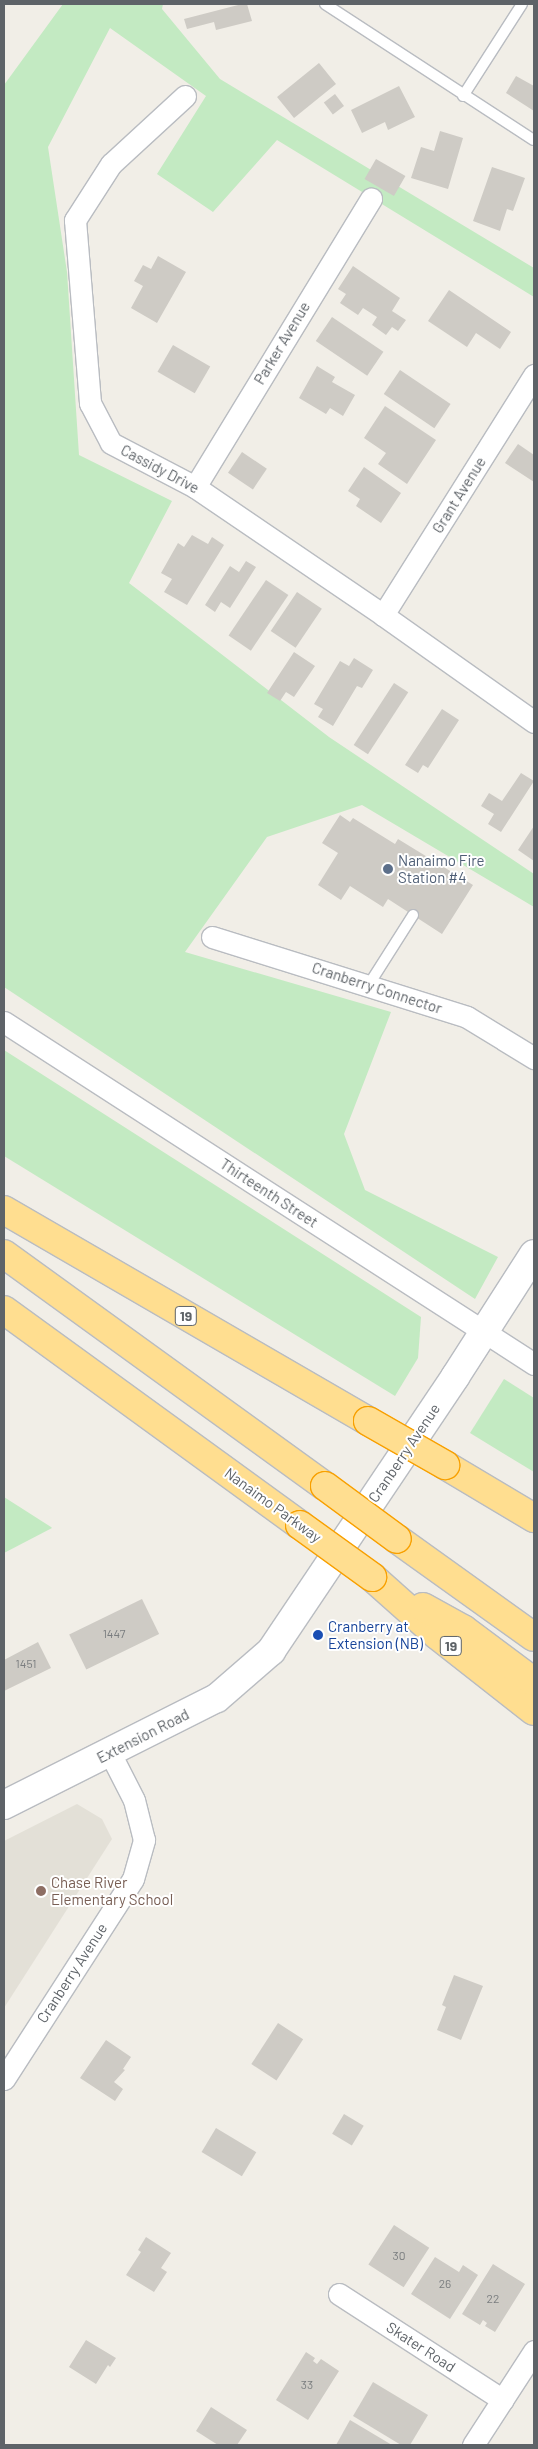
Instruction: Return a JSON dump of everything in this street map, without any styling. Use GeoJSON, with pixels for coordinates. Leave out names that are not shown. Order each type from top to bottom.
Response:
{"type":"FeatureCollection","features":[{"type":"Feature","properties":{"kind":"highway","name":"19"},"geometry":{"type":"LineString","coordinates":[[4,1210],[534,1518]]}},
{"type":"Feature","properties":{"kind":"highway"},"geometry":{"type":"LineString","coordinates":[[4,1254],[534,1637]]}},
{"type":"Feature","properties":{"kind":"highway","name":"Nanaimo Parkway"},"geometry":{"type":"LineString","coordinates":[[4,1310],[372,1577],[437,1635],[534,1711]]}},
{"type":"Feature","properties":{"kind":"highway"},"geometry":{"type":"LineString","coordinates":[[372,1577],[463,1629],[534,1682]]}},
{"type":"Feature","properties":{"kind":"street","name":"Cassidy Drive"},"geometry":{"type":"LineString","coordinates":[[185,96],[111,164],[75,220],[90,403],[112,443],[195,487],[383,615],[534,722]]}},
{"type":"Feature","properties":{"kind":"street","name":"Parker Avenue"},"geometry":{"type":"LineString","coordinates":[[195,487],[371,199]]}},
{"type":"Feature","properties":{"kind":"street","name":"Grant Avenue"},"geometry":{"type":"LineString","coordinates":[[383,615],[534,374]]}},
{"type":"Feature","properties":{"kind":"street","name":"Cranberry Connector"},"geometry":{"type":"LineString","coordinates":[[212,936],[467,1017],[534,1058]]}},
{"type":"Feature","properties":{"kind":"street","name":"Thirteenth Street"},"geometry":{"type":"LineString","coordinates":[[4,1022],[534,1364]]}},
{"type":"Feature","properties":{"kind":"street","name":"Cranberry Avenue"},"geometry":{"type":"LineString","coordinates":[[271,1651],[534,1254]]}},
{"type":"Feature","properties":{"kind":"street","name":"Extension Road"},"geometry":{"type":"LineString","coordinates":[[4,1805],[217,1698],[271,1651]]}},
{"type":"Feature","properties":{"kind":"street","name":"Cranberry Avenue"},"geometry":{"type":"LineString","coordinates":[[4,2079],[133,1879],[144,1840],[134,1800],[110,1753]]}},
{"type":"Feature","properties":{"kind":"street","name":"Skater Road"},"geometry":{"type":"LineString","coordinates":[[340,2294],[503,2400]]}},
{"type":"Feature","properties":{"kind":"street"},"geometry":{"type":"LineString","coordinates":[[473,2445],[534,2351]]}},
{"type":"Feature","properties":{"kind":"lane"},"geometry":{"type":"LineString","coordinates":[[325,4],[463,96],[534,140]]}},
{"type":"Feature","properties":{"kind":"lane"},"geometry":{"type":"LineString","coordinates":[[463,96],[522,4]]}},
{"type":"Feature","properties":{"kind":"lane"},"geometry":{"type":"LineString","coordinates":[[368,986],[412,915]]}},
{"type":"Feature","properties":{"kind":"shaded area","name":"Chase River Elementary School"},"geometry":{"type":"Polygon","coordinates":[[[77,1804],[102,1819],[112,1839],[4,2008],[4,1841],[77,1804]]]}},
{"type":"Feature","properties":{"kind":"green space"},"geometry":{"type":"Polygon","coordinates":[[[63,4],[163,4],[162,9],[220,79],[534,268],[534,297],[277,140],[213,212],[157,174],[206,96],[110,28],[48,147],[67,272],[79,455],[172,501],[129,583],[329,737],[534,874],[534,907],[362,805],[267,837],[185,952],[391,1012],[344,1134],[365,1190],[498,1257],[475,1299],[4,987],[4,85],[63,4]]]}},
{"type":"Feature","properties":{"kind":"green space"},"geometry":{"type":"Polygon","coordinates":[[[4,1050],[421,1317],[418,1358],[395,1396],[4,1156],[4,1050]]]}},
{"type":"Feature","properties":{"kind":"green space"},"geometry":{"type":"Polygon","coordinates":[[[504,1379],[534,1398],[534,1472],[470,1433],[504,1379]]]}},
{"type":"Feature","properties":{"kind":"green space"},"geometry":{"type":"Polygon","coordinates":[[[4,1497],[51,1527],[52,1528],[4,1553],[4,1497]]]}},
{"type":"Feature","properties":{"kind":"building"},"geometry":{"type":"Polygon","coordinates":[[[247,4],[252,21],[216,30],[214,22],[187,29],[184,19],[247,4]]]}},
{"type":"Feature","properties":{"kind":"building"},"geometry":{"type":"Polygon","coordinates":[[[319,63],[336,84],[294,118],[277,97],[319,63]]]}},
{"type":"Feature","properties":{"kind":"building"},"geometry":{"type":"Polygon","coordinates":[[[516,76],[534,86],[534,111],[506,93],[516,76]]]}},
{"type":"Feature","properties":{"kind":"building"},"geometry":{"type":"Polygon","coordinates":[[[399,86],[415,117],[388,130],[385,122],[362,133],[351,110],[399,86]]]}},
{"type":"Feature","properties":{"kind":"building"},"geometry":{"type":"Polygon","coordinates":[[[335,94],[344,106],[333,114],[324,102],[335,94]]]}},
{"type":"Feature","properties":{"kind":"building"},"geometry":{"type":"Polygon","coordinates":[[[440,131],[463,138],[448,189],[411,178],[421,147],[434,151],[440,131]]]}},
{"type":"Feature","properties":{"kind":"building"},"geometry":{"type":"Polygon","coordinates":[[[376,159],[405,176],[394,196],[364,179],[376,159]]]}},
{"type":"Feature","properties":{"kind":"building"},"geometry":{"type":"Polygon","coordinates":[[[492,167],[525,178],[513,211],[507,209],[500,231],[473,221],[492,167]]]}},
{"type":"Feature","properties":{"kind":"building"},"geometry":{"type":"Polygon","coordinates":[[[158,256],[186,272],[157,323],[131,308],[143,286],[134,281],[143,265],[151,269],[158,256]]]}},
{"type":"Feature","properties":{"kind":"building"},"geometry":{"type":"Polygon","coordinates":[[[353,266],[400,298],[392,311],[406,320],[398,331],[392,327],[386,335],[372,325],[377,317],[363,308],[358,315],[340,303],[346,294],[338,289],[353,266]]]}},
{"type":"Feature","properties":{"kind":"building"},"geometry":{"type":"Polygon","coordinates":[[[449,290],[511,332],[500,349],[476,333],[467,347],[428,321],[449,290]]]}},
{"type":"Feature","properties":{"kind":"building"},"geometry":{"type":"Polygon","coordinates":[[[332,317],[383,352],[367,376],[316,341],[332,317]]]}},
{"type":"Feature","properties":{"kind":"building"},"geometry":{"type":"Polygon","coordinates":[[[173,345],[210,366],[195,393],[158,372],[173,345]]]}},
{"type":"Feature","properties":{"kind":"building"},"geometry":{"type":"Polygon","coordinates":[[[317,366],[335,377],[332,382],[355,395],[343,416],[330,408],[326,414],[299,398],[317,366]]]}},
{"type":"Feature","properties":{"kind":"building"},"geometry":{"type":"Polygon","coordinates":[[[400,370],[451,404],[434,428],[384,394],[400,370]]]}},
{"type":"Feature","properties":{"kind":"building"},"geometry":{"type":"Polygon","coordinates":[[[385,406],[436,440],[407,484],[378,464],[386,453],[364,438],[385,406]]]}},
{"type":"Feature","properties":{"kind":"building"},"geometry":{"type":"Polygon","coordinates":[[[518,444],[534,455],[534,482],[505,463],[518,444]]]}},
{"type":"Feature","properties":{"kind":"building"},"geometry":{"type":"Polygon","coordinates":[[[242,452],[267,469],[253,490],[228,473],[242,452]]]}},
{"type":"Feature","properties":{"kind":"building"},"geometry":{"type":"Polygon","coordinates":[[[364,467],[401,493],[381,523],[356,506],[360,499],[348,491],[364,467]]]}},
{"type":"Feature","properties":{"kind":"building"},"geometry":{"type":"Polygon","coordinates":[[[192,535],[208,544],[212,537],[224,545],[187,605],[164,592],[172,579],[161,573],[178,543],[184,547],[192,535]]]}},
{"type":"Feature","properties":{"kind":"building"},"geometry":{"type":"Polygon","coordinates":[[[246,561],[256,567],[230,608],[221,602],[215,612],[205,605],[230,566],[239,572],[246,561]]]}},
{"type":"Feature","properties":{"kind":"building"},"geometry":{"type":"Polygon","coordinates":[[[266,580],[288,595],[251,651],[229,636],[266,580]]]}},
{"type":"Feature","properties":{"kind":"building"},"geometry":{"type":"Polygon","coordinates":[[[297,592],[322,609],[296,648],[271,631],[297,592]]]}},
{"type":"Feature","properties":{"kind":"building"},"geometry":{"type":"Polygon","coordinates":[[[294,652],[315,666],[294,697],[286,692],[280,701],[267,693],[294,652]]]}},
{"type":"Feature","properties":{"kind":"building"},"geometry":{"type":"Polygon","coordinates":[[[354,658],[373,670],[362,688],[357,686],[333,726],[318,717],[323,709],[314,704],[340,661],[349,666],[354,658]]]}},
{"type":"Feature","properties":{"kind":"building"},"geometry":{"type":"Polygon","coordinates":[[[394,683],[408,692],[368,754],[354,745],[394,683]]]}},
{"type":"Feature","properties":{"kind":"building"},"geometry":{"type":"Polygon","coordinates":[[[442,709],[459,720],[428,768],[423,765],[418,773],[405,765],[442,709]]]}},
{"type":"Feature","properties":{"kind":"building"},"geometry":{"type":"Polygon","coordinates":[[[521,773],[534,781],[501,832],[488,824],[494,814],[481,806],[489,793],[502,801],[521,773]]]}},
{"type":"Feature","properties":{"kind":"building","name":"Nanaimo Fire Station #4"},"geometry":{"type":"Polygon","coordinates":[[[340,815],[350,822],[353,818],[395,844],[398,839],[473,885],[442,934],[388,899],[383,907],[350,886],[341,900],[318,885],[338,853],[322,843],[340,815]]]}},
{"type":"Feature","properties":{"kind":"building"},"geometry":{"type":"Polygon","coordinates":[[[534,826],[534,861],[518,850],[534,826]]]}},
{"type":"Feature","properties":{"kind":"building"},"geometry":{"type":"Polygon","coordinates":[[[142,1599],[159,1634],[86,1670],[69,1635],[142,1599]]]}},
{"type":"Feature","properties":{"kind":"building"},"geometry":{"type":"Polygon","coordinates":[[[38,1642],[51,1668],[4,1691],[4,1660],[38,1642]]]}},
{"type":"Feature","properties":{"kind":"building"},"geometry":{"type":"Polygon","coordinates":[[[454,1975],[483,1986],[461,2040],[437,2030],[446,2007],[442,2005],[454,1975]]]}},
{"type":"Feature","properties":{"kind":"building"},"geometry":{"type":"Polygon","coordinates":[[[278,2023],[303,2039],[276,2080],[251,2064],[278,2023]]]}},
{"type":"Feature","properties":{"kind":"building"},"geometry":{"type":"Polygon","coordinates":[[[106,2040],[131,2057],[123,2069],[125,2070],[114,2082],[123,2089],[115,2101],[80,2078],[106,2040]]]}},
{"type":"Feature","properties":{"kind":"building"},"geometry":{"type":"Polygon","coordinates":[[[344,2114],[364,2126],[352,2146],[332,2134],[344,2114]]]}},
{"type":"Feature","properties":{"kind":"building"},"geometry":{"type":"Polygon","coordinates":[[[216,2128],[256,2152],[242,2176],[202,2152],[216,2128]]]}},
{"type":"Feature","properties":{"kind":"building"},"geometry":{"type":"Polygon","coordinates":[[[394,2225],[429,2248],[404,2287],[368,2264],[394,2225]]]}},
{"type":"Feature","properties":{"kind":"building"},"geometry":{"type":"Polygon","coordinates":[[[146,2237],[171,2253],[161,2268],[167,2272],[154,2292],[126,2275],[141,2252],[138,2250],[146,2237]]]}},
{"type":"Feature","properties":{"kind":"building"},"geometry":{"type":"Polygon","coordinates":[[[435,2257],[459,2272],[463,2265],[478,2275],[450,2319],[411,2294],[435,2257]]]}},
{"type":"Feature","properties":{"kind":"building"},"geometry":{"type":"Polygon","coordinates":[[[493,2264],[525,2284],[495,2332],[485,2326],[487,2323],[483,2320],[480,2325],[462,2314],[493,2264]]]}},
{"type":"Feature","properties":{"kind":"building"},"geometry":{"type":"Polygon","coordinates":[[[86,2340],[116,2358],[110,2367],[108,2365],[96,2384],[69,2367],[86,2340]]]}},
{"type":"Feature","properties":{"kind":"building"},"geometry":{"type":"Polygon","coordinates":[[[306,2352],[315,2358],[313,2361],[317,2364],[321,2359],[339,2371],[308,2420],[276,2400],[306,2352]]]}},
{"type":"Feature","properties":{"kind":"building"},"geometry":{"type":"Polygon","coordinates":[[[373,2382],[428,2415],[410,2445],[401,2445],[353,2416],[373,2382]]]}},
{"type":"Feature","properties":{"kind":"building"},"geometry":{"type":"Polygon","coordinates":[[[211,2407],[247,2430],[237,2445],[218,2445],[196,2431],[211,2407]]]}},
{"type":"Feature","properties":{"kind":"building"},"geometry":{"type":"Polygon","coordinates":[[[350,2420],[392,2445],[336,2445],[350,2420]]]}},
{"type":"Feature","properties":{"kind":"place","name":"Nanaimo Fire Station #4"},"geometry":{"type":"Point","coordinates":[388,869]}},
{"type":"Feature","properties":{"kind":"place","name":"Cranberry at Extension (NB)"},"geometry":{"type":"Point","coordinates":[318,1635]}},
{"type":"Feature","properties":{"kind":"place","name":"Chase River Elementary School"},"geometry":{"type":"Point","coordinates":[41,1891]}}]}
